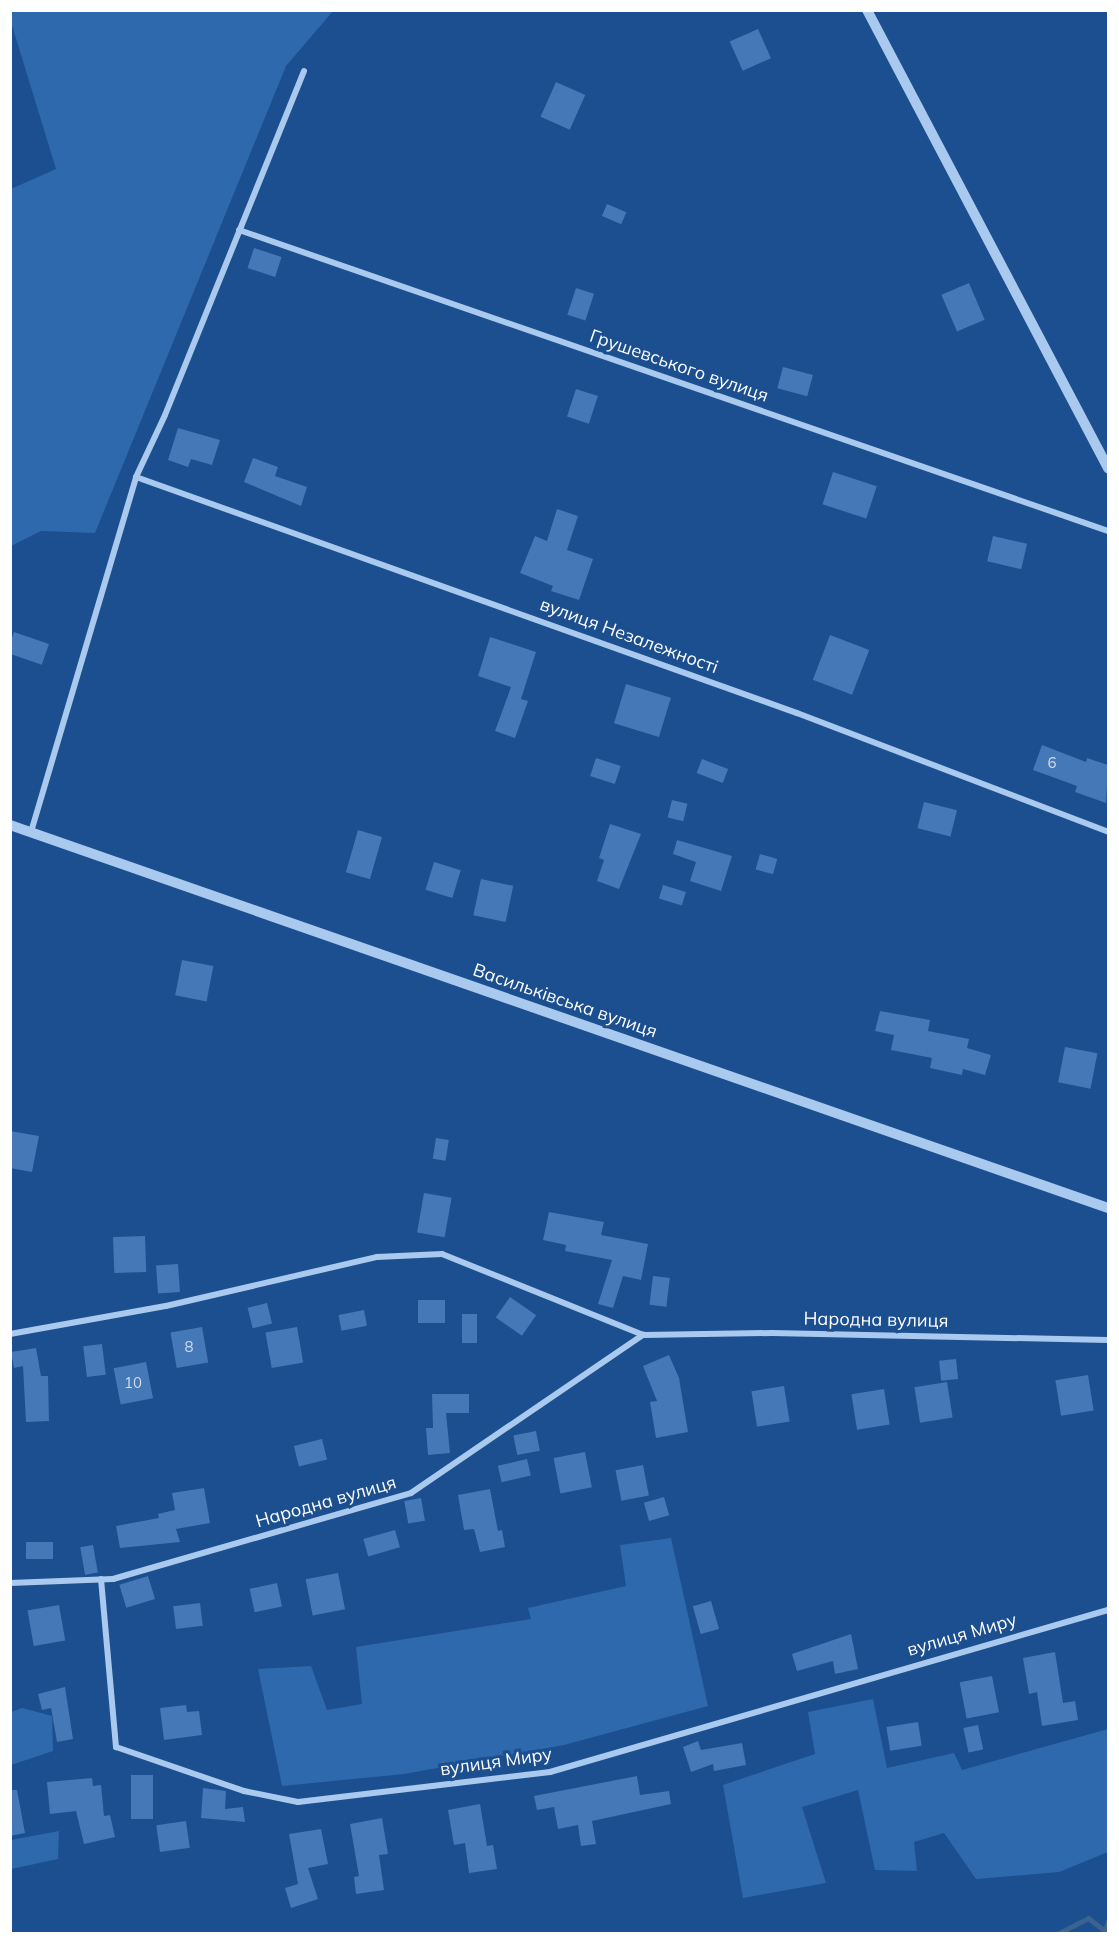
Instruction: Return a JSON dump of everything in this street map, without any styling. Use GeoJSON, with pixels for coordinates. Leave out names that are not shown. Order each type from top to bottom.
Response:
{"type":"FeatureCollection","features":[{"type":"Feature","properties":{"kind":"street"},"geometry":{"type":"LineString","coordinates":[[867,10],[1108,468]]}},
{"type":"Feature","properties":{"kind":"street"},"geometry":{"type":"LineString","coordinates":[[32,832],[136,477],[165,415],[304,70]]}},
{"type":"Feature","properties":{"kind":"street","name":"Грушевського вулиця"},"geometry":{"type":"LineString","coordinates":[[239,230],[1108,531]]}},
{"type":"Feature","properties":{"kind":"street","name":"вулиця Незалежності"},"geometry":{"type":"LineString","coordinates":[[136,477],[775,705],[1108,832]]}},
{"type":"Feature","properties":{"kind":"street","name":"Васильківська вулиця"},"geometry":{"type":"LineString","coordinates":[[10,825],[1108,1208]]}},
{"type":"Feature","properties":{"kind":"street","name":"Народна вулиця"},"geometry":{"type":"LineString","coordinates":[[10,1334],[166,1306],[377,1257],[442,1254],[643,1335],[772,1333],[1108,1341]]}},
{"type":"Feature","properties":{"kind":"street","name":"Народна вулиця"},"geometry":{"type":"LineString","coordinates":[[10,1583],[113,1579],[411,1493],[643,1335]]}},
{"type":"Feature","properties":{"kind":"street","name":"вулиця Миру"},"geometry":{"type":"LineString","coordinates":[[101,1579],[116,1748],[244,1791],[298,1803],[550,1772],[1108,1610]]}},
{"type":"Feature","properties":{"kind":"shaded area"},"geometry":{"type":"Polygon","coordinates":[[[11,10],[333,11],[286,66],[95,533],[41,531],[11,546],[11,189],[56,169],[11,22],[11,10]]]}},
{"type":"Feature","properties":{"kind":"shaded area"},"geometry":{"type":"Polygon","coordinates":[[[671,1538],[708,1706],[564,1745],[404,1774],[282,1786],[258,1669],[311,1666],[327,1710],[362,1704],[356,1647],[531,1619],[528,1608],[626,1586],[620,1545],[671,1538]]]}},
{"type":"Feature","properties":{"kind":"shaded area"},"geometry":{"type":"Polygon","coordinates":[[[873,1699],[887,1768],[954,1753],[962,1770],[1108,1729],[1108,1852],[1059,1872],[976,1879],[944,1833],[914,1842],[917,1871],[875,1870],[858,1790],[802,1807],[826,1883],[743,1898],[723,1785],[815,1754],[808,1712],[873,1699]]]}},
{"type":"Feature","properties":{"kind":"shaded area"},"geometry":{"type":"Polygon","coordinates":[[[22,1708],[52,1716],[53,1751],[11,1765],[11,1712],[22,1708]]]}},
{"type":"Feature","properties":{"kind":"shaded area"},"geometry":{"type":"Polygon","coordinates":[[[59,1831],[58,1859],[11,1869],[11,1840],[59,1831]]]}},
{"type":"Feature","properties":{"kind":"building"},"geometry":{"type":"Polygon","coordinates":[[[758,29],[771,58],[743,71],[730,42],[758,29]]]}},
{"type":"Feature","properties":{"kind":"building"},"geometry":{"type":"Polygon","coordinates":[[[556,82],[585,95],[570,130],[541,117],[556,82]]]}},
{"type":"Feature","properties":{"kind":"building"},"geometry":{"type":"Polygon","coordinates":[[[607,204],[626,212],[621,224],[602,216],[607,204]]]}},
{"type":"Feature","properties":{"kind":"building"},"geometry":{"type":"Polygon","coordinates":[[[254,248],[282,257],[275,277],[248,268],[254,248]]]}},
{"type":"Feature","properties":{"kind":"building"},"geometry":{"type":"Polygon","coordinates":[[[969,283],[985,320],[957,332],[941,295],[969,283]]]}},
{"type":"Feature","properties":{"kind":"building"},"geometry":{"type":"Polygon","coordinates":[[[576,288],[594,294],[585,321],[567,315],[576,288]]]}},
{"type":"Feature","properties":{"kind":"building"},"geometry":{"type":"Polygon","coordinates":[[[783,367],[813,375],[807,396],[777,388],[783,367]]]}},
{"type":"Feature","properties":{"kind":"building"},"geometry":{"type":"Polygon","coordinates":[[[576,389],[598,396],[589,424],[567,417],[576,389]]]}},
{"type":"Feature","properties":{"kind":"building"},"geometry":{"type":"Polygon","coordinates":[[[178,428],[220,440],[212,465],[191,459],[188,467],[168,460],[178,428]]]}},
{"type":"Feature","properties":{"kind":"building"},"geometry":{"type":"Polygon","coordinates":[[[253,458],[278,467],[275,476],[307,487],[301,506],[244,482],[253,458]]]}},
{"type":"Feature","properties":{"kind":"building"},"geometry":{"type":"Polygon","coordinates":[[[833,472],[877,486],[866,519],[822,504],[833,472]]]}},
{"type":"Feature","properties":{"kind":"building"},"geometry":{"type":"Polygon","coordinates":[[[557,509],[578,516],[567,550],[593,559],[579,600],[551,591],[553,586],[520,573],[535,536],[547,541],[557,509]]]}},
{"type":"Feature","properties":{"kind":"building"},"geometry":{"type":"Polygon","coordinates":[[[993,536],[1027,544],[1021,569],[987,561],[993,536]]]}},
{"type":"Feature","properties":{"kind":"building"},"geometry":{"type":"Polygon","coordinates":[[[14,632],[49,644],[42,665],[10,654],[10,644],[14,632]]]}},
{"type":"Feature","properties":{"kind":"building"},"geometry":{"type":"Polygon","coordinates":[[[830,635],[869,650],[852,695],[813,680],[830,635]]]}},
{"type":"Feature","properties":{"kind":"building"},"geometry":{"type":"Polygon","coordinates":[[[490,637],[536,652],[521,699],[528,701],[515,738],[495,731],[511,687],[478,676],[490,637]]]}},
{"type":"Feature","properties":{"kind":"building"},"geometry":{"type":"Polygon","coordinates":[[[626,684],[671,698],[659,737],[614,723],[626,684]]]}},
{"type":"Feature","properties":{"kind":"building"},"geometry":{"type":"Polygon","coordinates":[[[1042,745],[1086,762],[1087,758],[1108,765],[1106,803],[1075,792],[1077,786],[1033,770],[1042,745]]]}},
{"type":"Feature","properties":{"kind":"building"},"geometry":{"type":"Polygon","coordinates":[[[596,758],[621,766],[615,784],[590,776],[596,758]]]}},
{"type":"Feature","properties":{"kind":"building"},"geometry":{"type":"Polygon","coordinates":[[[702,759],[728,769],[723,783],[697,773],[702,759]]]}},
{"type":"Feature","properties":{"kind":"building"},"geometry":{"type":"Polygon","coordinates":[[[672,800],[688,804],[683,821],[668,817],[672,800]]]}},
{"type":"Feature","properties":{"kind":"building"},"geometry":{"type":"Polygon","coordinates":[[[924,802],[957,810],[950,836],[917,828],[924,802]]]}},
{"type":"Feature","properties":{"kind":"building"},"geometry":{"type":"Polygon","coordinates":[[[610,824],[641,834],[619,889],[597,881],[604,860],[599,858],[610,824]]]}},
{"type":"Feature","properties":{"kind":"building"},"geometry":{"type":"Polygon","coordinates":[[[358,830],[382,837],[370,879],[346,872],[358,830]]]}},
{"type":"Feature","properties":{"kind":"building"},"geometry":{"type":"Polygon","coordinates":[[[677,840],[732,856],[721,891],[690,881],[696,862],[673,854],[677,840]]]}},
{"type":"Feature","properties":{"kind":"building"},"geometry":{"type":"Polygon","coordinates":[[[760,854],[777,859],[773,874],[756,869],[760,854]]]}},
{"type":"Feature","properties":{"kind":"building"},"geometry":{"type":"Polygon","coordinates":[[[434,862],[461,870],[452,898],[426,890],[434,862]]]}},
{"type":"Feature","properties":{"kind":"building"},"geometry":{"type":"Polygon","coordinates":[[[481,879],[513,886],[506,922],[473,915],[481,879]]]}},
{"type":"Feature","properties":{"kind":"building"},"geometry":{"type":"Polygon","coordinates":[[[663,885],[686,892],[682,905],[659,898],[663,885]]]}},
{"type":"Feature","properties":{"kind":"building"},"geometry":{"type":"Polygon","coordinates":[[[182,960],[213,966],[207,1001],[175,995],[182,960]]]}},
{"type":"Feature","properties":{"kind":"building"},"geometry":{"type":"Polygon","coordinates":[[[880,1011],[930,1020],[928,1031],[969,1039],[967,1048],[991,1055],[985,1075],[963,1069],[962,1075],[930,1068],[932,1058],[891,1050],[894,1035],[875,1031],[880,1011]]]}},
{"type":"Feature","properties":{"kind":"building"},"geometry":{"type":"Polygon","coordinates":[[[1065,1047],[1097,1053],[1091,1089],[1058,1082],[1065,1047]]]}},
{"type":"Feature","properties":{"kind":"building"},"geometry":{"type":"Polygon","coordinates":[[[10,1131],[39,1136],[32,1172],[10,1168],[10,1131]]]}},
{"type":"Feature","properties":{"kind":"building"},"geometry":{"type":"Polygon","coordinates":[[[436,1138],[449,1140],[446,1161],[433,1159],[436,1138]]]}},
{"type":"Feature","properties":{"kind":"building"},"geometry":{"type":"Polygon","coordinates":[[[424,1193],[452,1198],[445,1237],[417,1232],[424,1193]]]}},
{"type":"Feature","properties":{"kind":"building"},"geometry":{"type":"Polygon","coordinates":[[[549,1212],[604,1222],[601,1235],[648,1244],[641,1280],[623,1276],[613,1308],[598,1304],[612,1260],[565,1251],[566,1245],[543,1240],[549,1212]]]}},
{"type":"Feature","properties":{"kind":"building"},"geometry":{"type":"Polygon","coordinates":[[[145,1236],[146,1272],[114,1273],[113,1237],[145,1236]]]}},
{"type":"Feature","properties":{"kind":"building"},"geometry":{"type":"Polygon","coordinates":[[[178,1264],[180,1292],[158,1293],[156,1266],[178,1264]]]}},
{"type":"Feature","properties":{"kind":"building"},"geometry":{"type":"Polygon","coordinates":[[[653,1276],[670,1278],[666,1307],[649,1305],[653,1276]]]}},
{"type":"Feature","properties":{"kind":"building"},"geometry":{"type":"Polygon","coordinates":[[[510,1297],[536,1315],[522,1336],[496,1317],[510,1297]]]}},
{"type":"Feature","properties":{"kind":"building"},"geometry":{"type":"Polygon","coordinates":[[[418,1300],[445,1300],[445,1323],[418,1323],[418,1300]]]}},
{"type":"Feature","properties":{"kind":"building"},"geometry":{"type":"Polygon","coordinates":[[[267,1303],[272,1323],[253,1328],[248,1308],[267,1303]]]}},
{"type":"Feature","properties":{"kind":"building"},"geometry":{"type":"Polygon","coordinates":[[[364,1310],[367,1326],[342,1331],[338,1315],[364,1310]]]}},
{"type":"Feature","properties":{"kind":"building"},"geometry":{"type":"Polygon","coordinates":[[[462,1314],[477,1314],[477,1343],[462,1343],[462,1314]]]}},
{"type":"Feature","properties":{"kind":"building"},"geometry":{"type":"Polygon","coordinates":[[[202,1327],[208,1362],[177,1368],[170,1333],[202,1327]]]}},
{"type":"Feature","properties":{"kind":"building"},"geometry":{"type":"Polygon","coordinates":[[[297,1327],[303,1362],[272,1368],[265,1333],[297,1327]]]}},
{"type":"Feature","properties":{"kind":"building"},"geometry":{"type":"Polygon","coordinates":[[[102,1344],[106,1375],[87,1377],[83,1346],[102,1344]]]}},
{"type":"Feature","properties":{"kind":"building"},"geometry":{"type":"Polygon","coordinates":[[[36,1348],[41,1376],[48,1376],[49,1421],[26,1422],[23,1366],[14,1368],[11,1352],[36,1348]]]}},
{"type":"Feature","properties":{"kind":"building"},"geometry":{"type":"Polygon","coordinates":[[[669,1355],[679,1378],[688,1432],[656,1438],[650,1402],[657,1401],[643,1366],[669,1355]]]}},
{"type":"Feature","properties":{"kind":"building"},"geometry":{"type":"Polygon","coordinates":[[[956,1359],[958,1379],[941,1381],[939,1361],[956,1359]]]}},
{"type":"Feature","properties":{"kind":"building"},"geometry":{"type":"Polygon","coordinates":[[[146,1362],[153,1398],[121,1405],[114,1368],[146,1362]]]}},
{"type":"Feature","properties":{"kind":"building"},"geometry":{"type":"Polygon","coordinates":[[[1088,1375],[1094,1411],[1061,1416],[1055,1380],[1088,1375]]]}},
{"type":"Feature","properties":{"kind":"building"},"geometry":{"type":"Polygon","coordinates":[[[947,1382],[953,1418],[920,1423],[914,1387],[947,1382]]]}},
{"type":"Feature","properties":{"kind":"building"},"geometry":{"type":"Polygon","coordinates":[[[784,1386],[790,1422],[757,1427],[751,1391],[784,1386]]]}},
{"type":"Feature","properties":{"kind":"building"},"geometry":{"type":"Polygon","coordinates":[[[884,1389],[890,1425],[857,1430],[851,1394],[884,1389]]]}},
{"type":"Feature","properties":{"kind":"building"},"geometry":{"type":"Polygon","coordinates":[[[432,1394],[469,1394],[469,1413],[446,1413],[450,1453],[428,1455],[426,1428],[433,1428],[432,1394]]]}},
{"type":"Feature","properties":{"kind":"building"},"geometry":{"type":"Polygon","coordinates":[[[536,1431],[540,1451],[517,1455],[513,1435],[536,1431]]]}},
{"type":"Feature","properties":{"kind":"building"},"geometry":{"type":"Polygon","coordinates":[[[322,1439],[327,1459],[299,1466],[294,1446],[322,1439]]]}},
{"type":"Feature","properties":{"kind":"building"},"geometry":{"type":"Polygon","coordinates":[[[585,1452],[592,1487],[560,1493],[554,1458],[585,1452]]]}},
{"type":"Feature","properties":{"kind":"building"},"geometry":{"type":"Polygon","coordinates":[[[527,1459],[531,1476],[502,1482],[498,1466],[527,1459]]]}},
{"type":"Feature","properties":{"kind":"building"},"geometry":{"type":"Polygon","coordinates":[[[643,1465],[649,1495],[621,1501],[616,1470],[643,1465]]]}},
{"type":"Feature","properties":{"kind":"building"},"geometry":{"type":"Polygon","coordinates":[[[204,1488],[210,1523],[176,1529],[180,1542],[120,1548],[116,1526],[159,1518],[158,1514],[175,1510],[172,1493],[204,1488]]]}},
{"type":"Feature","properties":{"kind":"building"},"geometry":{"type":"Polygon","coordinates":[[[490,1489],[498,1531],[502,1530],[505,1547],[480,1552],[474,1529],[464,1530],[458,1495],[490,1489]]]}},
{"type":"Feature","properties":{"kind":"building"},"geometry":{"type":"Polygon","coordinates":[[[664,1497],[669,1515],[649,1521],[644,1503],[664,1497]]]}},
{"type":"Feature","properties":{"kind":"building"},"geometry":{"type":"Polygon","coordinates":[[[421,1498],[425,1521],[408,1524],[404,1501],[421,1498]]]}},
{"type":"Feature","properties":{"kind":"building"},"geometry":{"type":"Polygon","coordinates":[[[395,1530],[400,1547],[368,1556],[363,1539],[395,1530]]]}},
{"type":"Feature","properties":{"kind":"building"},"geometry":{"type":"Polygon","coordinates":[[[26,1542],[53,1542],[53,1559],[26,1559],[26,1542]]]}},
{"type":"Feature","properties":{"kind":"building"},"geometry":{"type":"Polygon","coordinates":[[[93,1545],[98,1573],[85,1575],[80,1547],[93,1545]]]}},
{"type":"Feature","properties":{"kind":"building"},"geometry":{"type":"Polygon","coordinates":[[[338,1573],[345,1609],[313,1616],[306,1579],[338,1573]]]}},
{"type":"Feature","properties":{"kind":"building"},"geometry":{"type":"Polygon","coordinates":[[[148,1576],[155,1599],[126,1608],[119,1585],[148,1576]]]}},
{"type":"Feature","properties":{"kind":"building"},"geometry":{"type":"Polygon","coordinates":[[[277,1583],[282,1606],[255,1612],[250,1589],[277,1583]]]}},
{"type":"Feature","properties":{"kind":"building"},"geometry":{"type":"Polygon","coordinates":[[[711,1601],[719,1629],[701,1634],[693,1606],[711,1601]]]}},
{"type":"Feature","properties":{"kind":"building"},"geometry":{"type":"Polygon","coordinates":[[[200,1603],[203,1626],[176,1629],[173,1606],[200,1603]]]}},
{"type":"Feature","properties":{"kind":"building"},"geometry":{"type":"Polygon","coordinates":[[[59,1605],[65,1640],[34,1646],[27,1611],[59,1605]]]}},
{"type":"Feature","properties":{"kind":"building"},"geometry":{"type":"Polygon","coordinates":[[[851,1634],[858,1669],[835,1674],[833,1661],[797,1671],[792,1654],[851,1634]]]}},
{"type":"Feature","properties":{"kind":"building"},"geometry":{"type":"Polygon","coordinates":[[[1055,1652],[1063,1703],[1075,1701],[1078,1720],[1042,1726],[1037,1692],[1029,1694],[1023,1658],[1055,1652]]]}},
{"type":"Feature","properties":{"kind":"building"},"geometry":{"type":"Polygon","coordinates":[[[992,1676],[999,1712],[967,1719],[960,1682],[992,1676]]]}},
{"type":"Feature","properties":{"kind":"building"},"geometry":{"type":"Polygon","coordinates":[[[65,1687],[73,1739],[57,1742],[51,1708],[42,1710],[38,1694],[65,1687]]]}},
{"type":"Feature","properties":{"kind":"building"},"geometry":{"type":"Polygon","coordinates":[[[186,1705],[187,1712],[199,1711],[202,1735],[164,1740],[160,1708],[186,1705]]]}},
{"type":"Feature","properties":{"kind":"building"},"geometry":{"type":"Polygon","coordinates":[[[918,1722],[922,1746],[890,1751],[886,1727],[918,1722]]]}},
{"type":"Feature","properties":{"kind":"building"},"geometry":{"type":"Polygon","coordinates":[[[978,1725],[983,1749],[969,1753],[963,1728],[978,1725]]]}},
{"type":"Feature","properties":{"kind":"building"},"geometry":{"type":"Polygon","coordinates":[[[698,1741],[701,1750],[742,1743],[746,1765],[714,1771],[713,1764],[691,1772],[683,1747],[698,1741]]]}},
{"type":"Feature","properties":{"kind":"building"},"geometry":{"type":"Polygon","coordinates":[[[131,1775],[153,1775],[153,1819],[131,1819],[131,1775]]]}},
{"type":"Feature","properties":{"kind":"building"},"geometry":{"type":"Polygon","coordinates":[[[637,1776],[640,1795],[669,1791],[671,1804],[592,1821],[596,1844],[581,1846],[578,1825],[558,1829],[554,1807],[537,1810],[534,1796],[637,1776]]]}},
{"type":"Feature","properties":{"kind":"building"},"geometry":{"type":"Polygon","coordinates":[[[92,1778],[93,1786],[101,1785],[104,1816],[110,1815],[115,1837],[84,1844],[76,1811],[50,1814],[47,1782],[92,1778]]]}},
{"type":"Feature","properties":{"kind":"building"},"geometry":{"type":"Polygon","coordinates":[[[203,1788],[226,1791],[225,1809],[243,1807],[245,1822],[201,1818],[203,1788]]]}},
{"type":"Feature","properties":{"kind":"building"},"geometry":{"type":"Polygon","coordinates":[[[10,1790],[17,1790],[25,1833],[10,1836],[10,1790]]]}},
{"type":"Feature","properties":{"kind":"building"},"geometry":{"type":"Polygon","coordinates":[[[480,1804],[487,1846],[493,1845],[497,1869],[469,1873],[465,1843],[454,1845],[448,1810],[480,1804]]]}},
{"type":"Feature","properties":{"kind":"building"},"geometry":{"type":"Polygon","coordinates":[[[382,1818],[388,1854],[379,1855],[384,1890],[356,1894],[354,1877],[359,1876],[350,1824],[382,1818]]]}},
{"type":"Feature","properties":{"kind":"building"},"geometry":{"type":"Polygon","coordinates":[[[186,1821],[190,1848],[160,1852],[156,1825],[186,1821]]]}},
{"type":"Feature","properties":{"kind":"building"},"geometry":{"type":"Polygon","coordinates":[[[321,1829],[328,1864],[308,1868],[318,1899],[291,1908],[285,1888],[298,1884],[289,1834],[321,1829]]]}},
{"type":"Feature","properties":{"kind":"waterway"},"geometry":{"type":"LineString","coordinates":[[1057,1934],[1088,1918],[1105,1931],[1108,1921]]}}]}
